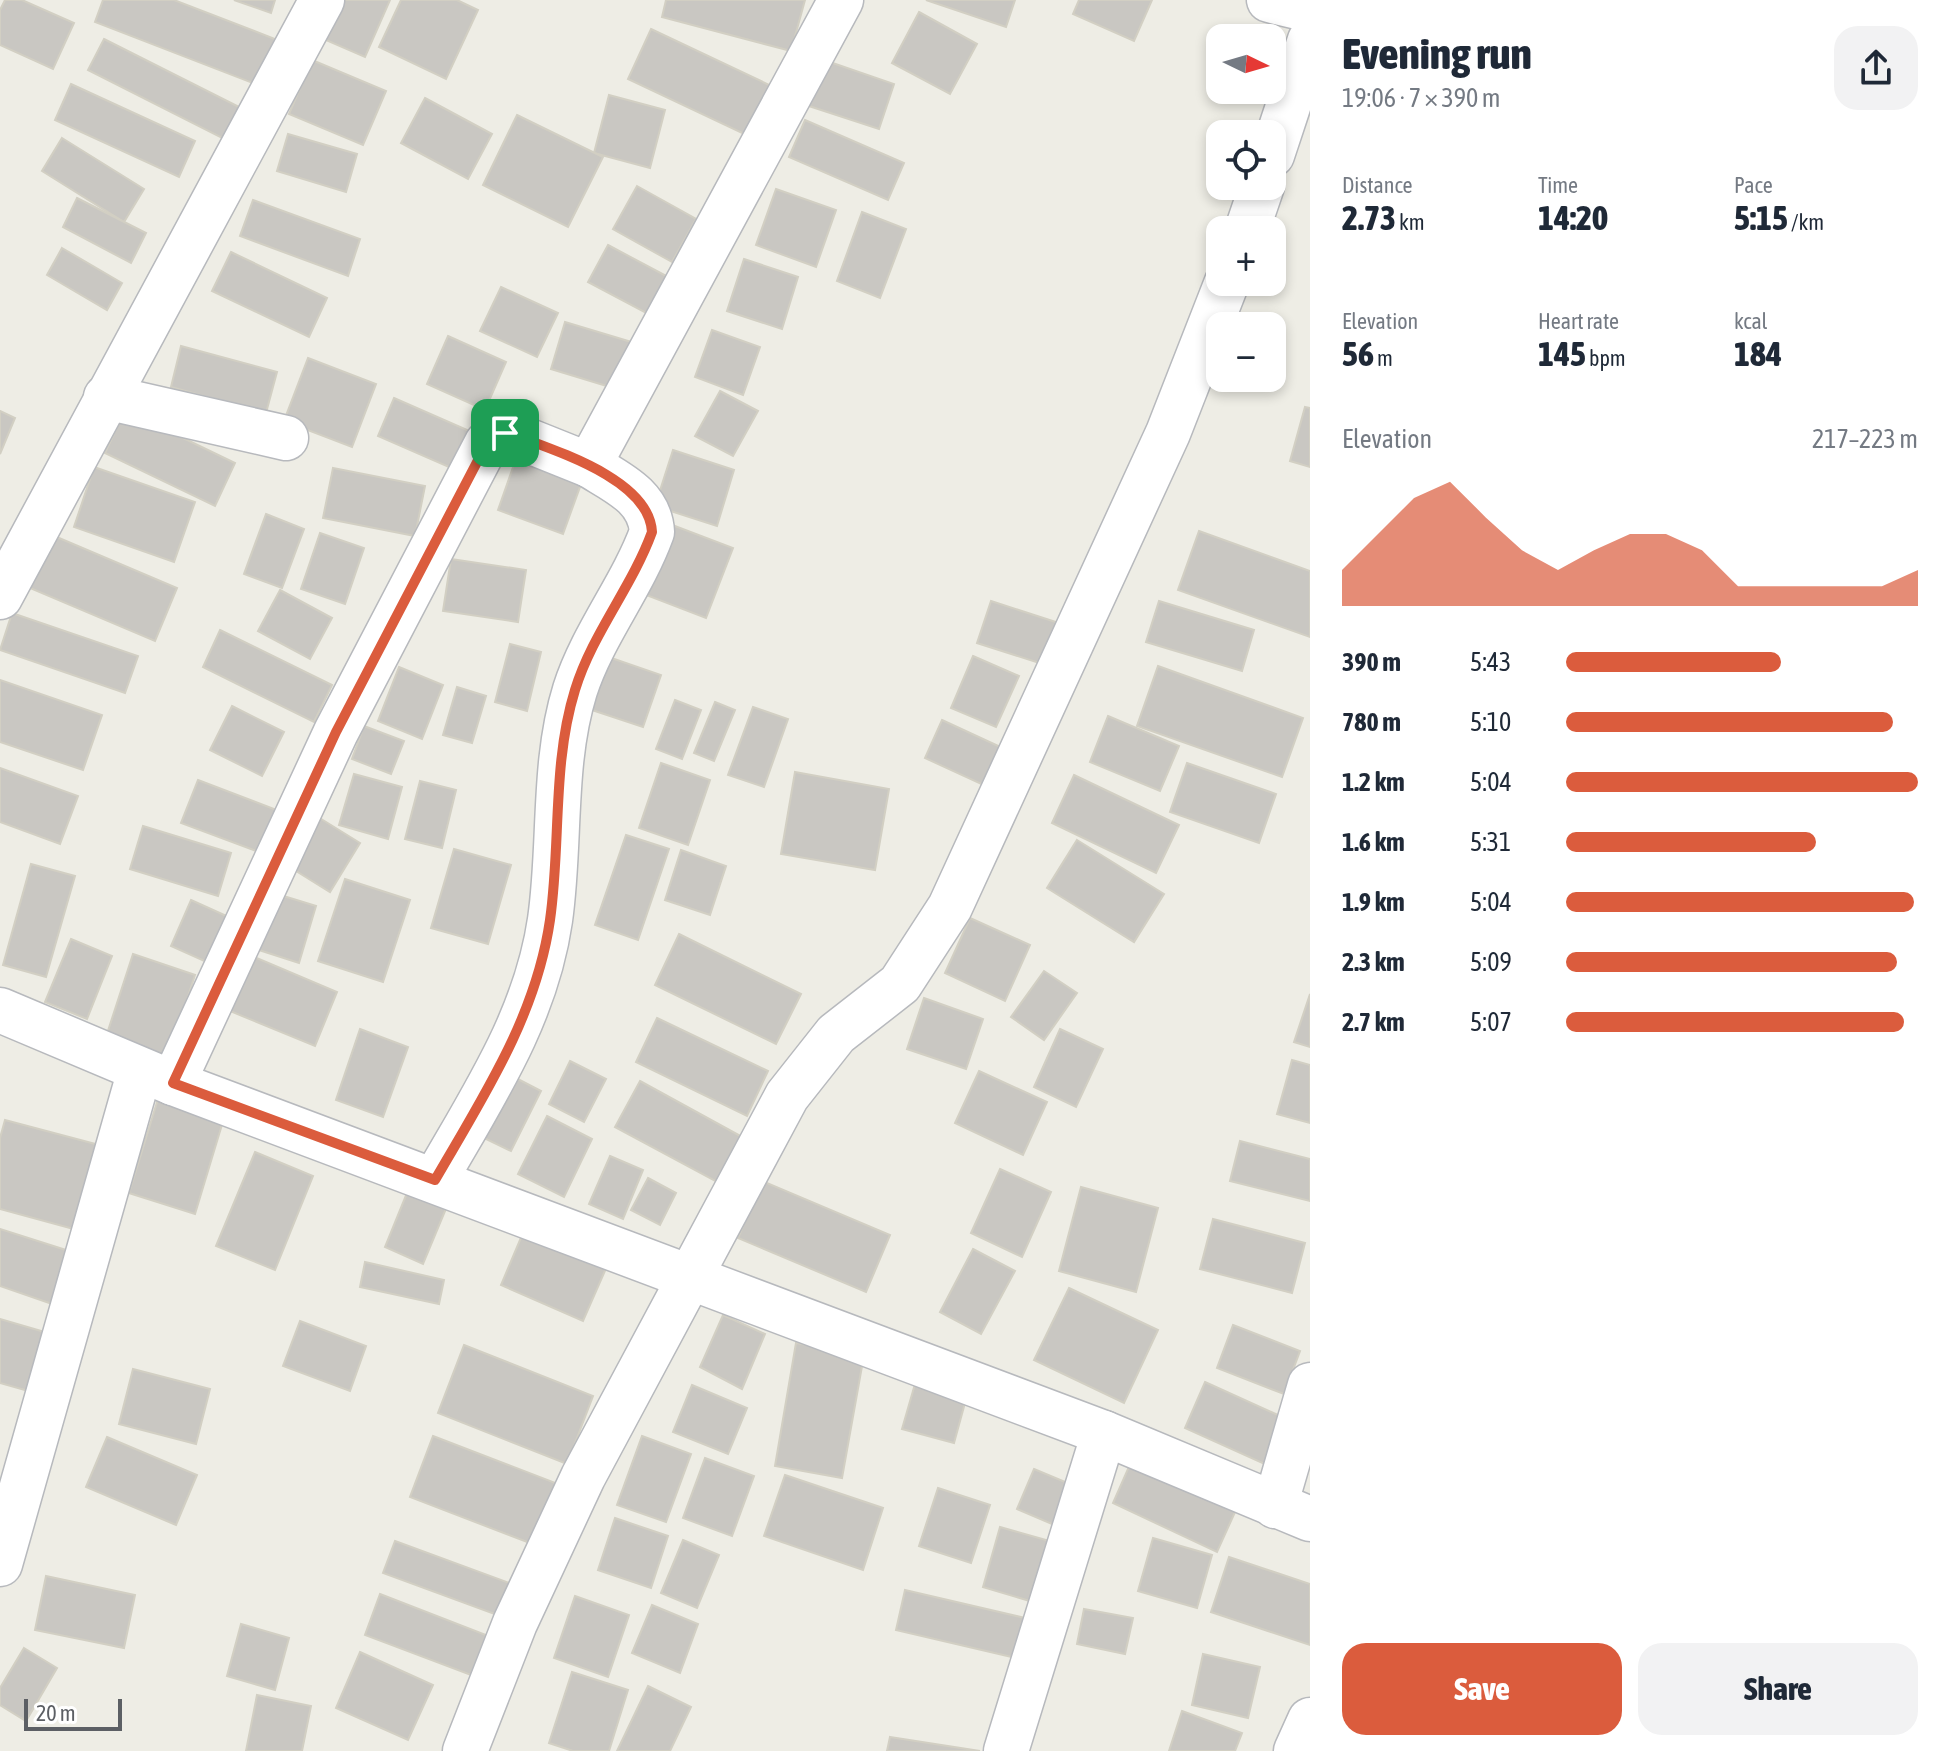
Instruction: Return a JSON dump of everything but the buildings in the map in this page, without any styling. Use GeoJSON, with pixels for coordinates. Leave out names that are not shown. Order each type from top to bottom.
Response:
{"type":"FeatureCollection","features":[{"type":"Feature","properties":{"kind":"street"},"geometry":{"type":"LineString","coordinates":[[0,597],[322,0]]}},
{"type":"Feature","properties":{"kind":"street"},"geometry":{"type":"LineString","coordinates":[[589,465],[841,0]]}},
{"type":"Feature","properties":{"kind":"street"},"geometry":{"type":"LineString","coordinates":[[1269,0],[1310,10]]}},
{"type":"Feature","properties":{"kind":"street"},"geometry":{"type":"LineString","coordinates":[[1284,120],[1310,40]]}},
{"type":"Feature","properties":{"kind":"street"},"geometry":{"type":"LineString","coordinates":[[465,1751],[515,1623],[583,1477],[787,1096],[836,1034],[900,984],[950,907],[1168,433],[1222,296]]}},
{"type":"Feature","properties":{"kind":"street"},"geometry":{"type":"LineString","coordinates":[[106,397],[286,438]]}},
{"type":"Feature","properties":{"kind":"street"},"geometry":{"type":"LineString","coordinates":[[0,1564],[157,1076],[487,443],[497,433],[509,433],[589,465],[645,504],[652,518],[652,532],[574,691],[558,802],[550,918],[540,970],[521,1027],[435,1180]]}},
{"type":"Feature","properties":{"kind":"street"},"geometry":{"type":"LineString","coordinates":[[0,1010],[157,1076],[1104,1433],[1292,1512],[1310,1385]]}},
{"type":"Feature","properties":{"kind":"street"},"geometry":{"type":"LineString","coordinates":[[1006,1751],[1104,1433]]}},
{"type":"Feature","properties":{"kind":"street"},"geometry":{"type":"LineString","coordinates":[[1296,1751],[1310,1720]]}},
{"type":"Feature","properties":{"kind":"route"},"geometry":{"type":"LineString","coordinates":[[497,433],[505,433],[589,465],[629,491],[645,504],[652,518],[652,532],[646,549],[586,661],[574,691],[558,802],[550,918],[540,970],[521,1027],[435,1180],[173,1083],[336,732],[487,443],[497,433]]}}]}
